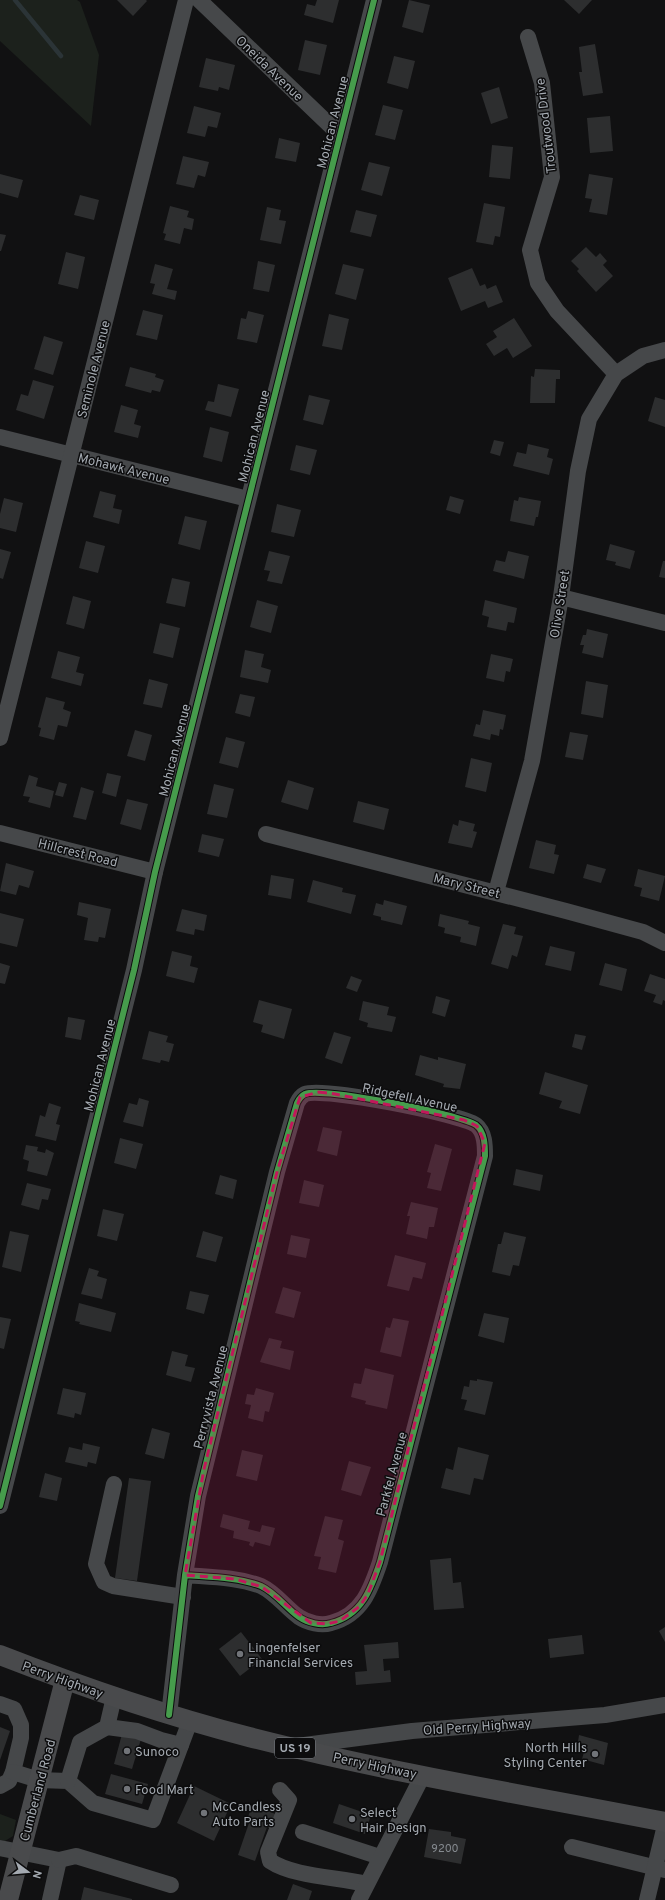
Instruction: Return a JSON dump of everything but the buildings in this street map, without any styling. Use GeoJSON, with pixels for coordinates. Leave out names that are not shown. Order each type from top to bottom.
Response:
{"type":"FeatureCollection","features":[{"type":"Feature","properties":{"kind":"main road","name":"Perry Highway"},"geometry":{"type":"LineString","coordinates":[[0,1655],[65,1680],[169,1715],[289,1747],[665,1824]]}},
{"type":"Feature","properties":{"kind":"main road","name":"Cumberland Road"},"geometry":{"type":"LineString","coordinates":[[8,1900],[65,1680]]}},
{"type":"Feature","properties":{"kind":"street","name":"Seminole Avenue"},"geometry":{"type":"LineString","coordinates":[[0,738],[186,0]]}},
{"type":"Feature","properties":{"kind":"street","name":"Oneida Avenue"},"geometry":{"type":"LineString","coordinates":[[199,0],[340,135]]}},
{"type":"Feature","properties":{"kind":"street","name":"Mohican Avenue"},"geometry":{"type":"LineString","coordinates":[[0,1506],[134,970],[155,872],[374,0]]}},
{"type":"Feature","properties":{"kind":"street","name":"Troutwood Drive"},"geometry":{"type":"LineString","coordinates":[[528,37],[542,82],[552,177],[530,250],[538,283],[557,311],[616,374]]}},
{"type":"Feature","properties":{"kind":"street","name":"Olive Street"},"geometry":{"type":"LineString","coordinates":[[496,892],[532,761],[561,597],[578,471],[588,419],[616,374],[642,356],[665,350]]}},
{"type":"Feature","properties":{"kind":"street","name":"Mohawk Avenue"},"geometry":{"type":"LineString","coordinates":[[0,437],[248,499]]}},
{"type":"Feature","properties":{"kind":"street"},"geometry":{"type":"LineString","coordinates":[[561,597],[665,623]]}},
{"type":"Feature","properties":{"kind":"street","name":"Hillcrest Road"},"geometry":{"type":"LineString","coordinates":[[0,833],[155,872]]}},
{"type":"Feature","properties":{"kind":"street","name":"Mary Street"},"geometry":{"type":"LineString","coordinates":[[266,834],[496,892],[643,932],[665,943]]}},
{"type":"Feature","properties":{"kind":"street","name":"Ridgefell Avenue"},"geometry":{"type":"LineString","coordinates":[[306,1094],[327,1093],[372,1099],[464,1120],[477,1126],[486,1143],[485,1156]]}},
{"type":"Feature","properties":{"kind":"street","name":"Perryvista Avenue"},"geometry":{"type":"LineString","coordinates":[[169,1715],[185,1575],[204,1469],[277,1172],[297,1103],[300,1097],[306,1094]]}},
{"type":"Feature","properties":{"kind":"street","name":"Parkfel Avenue"},"geometry":{"type":"LineString","coordinates":[[185,1575],[229,1578],[262,1587],[275,1595],[299,1616],[311,1623],[327,1624],[340,1621],[350,1616],[360,1606],[368,1594],[380,1562],[485,1156]]}},
{"type":"Feature","properties":{"kind":"street"},"geometry":{"type":"LineString","coordinates":[[114,1484],[96,1564],[104,1582],[113,1586],[183,1597]]}},
{"type":"Feature","properties":{"kind":"street"},"geometry":{"type":"LineString","coordinates":[[106,1727],[114,1697]]}},
{"type":"Feature","properties":{"kind":"street"},"geometry":{"type":"LineString","coordinates":[[0,1704],[14,1709],[21,1725],[21,1738],[13,1772],[9,1781],[0,1786]]}},
{"type":"Feature","properties":{"kind":"street","name":"Old Perry Highway"},"geometry":{"type":"LineString","coordinates":[[289,1747],[412,1731],[605,1715],[665,1705]]}},
{"type":"Feature","properties":{"kind":"street"},"geometry":{"type":"LineString","coordinates":[[13,1772],[39,1780],[68,1781],[93,1803],[153,1820],[190,1721]]}},
{"type":"Feature","properties":{"kind":"street"},"geometry":{"type":"LineString","coordinates":[[68,1781],[80,1742],[106,1727],[137,1731],[161,1740],[181,1745]]}},
{"type":"Feature","properties":{"kind":"street"},"geometry":{"type":"LineString","coordinates":[[359,1900],[423,1775]]}},
{"type":"Feature","properties":{"kind":"street"},"geometry":{"type":"LineString","coordinates":[[280,1790],[289,1800],[268,1852],[270,1861],[278,1866],[297,1872],[348,1879],[366,1884]]}},
{"type":"Feature","properties":{"kind":"street"},"geometry":{"type":"LineString","coordinates":[[647,1900],[660,1868],[665,1824]]}},
{"type":"Feature","properties":{"kind":"street"},"geometry":{"type":"LineString","coordinates":[[303,1832],[380,1857]]}},
{"type":"Feature","properties":{"kind":"street"},"geometry":{"type":"LineString","coordinates":[[0,1848],[59,1860],[76,1856],[171,1885]]}},
{"type":"Feature","properties":{"kind":"street"},"geometry":{"type":"LineString","coordinates":[[572,1848],[660,1868]]}},
{"type":"Feature","properties":{"kind":"street"},"geometry":{"type":"LineString","coordinates":[[50,1900],[59,1860]]}},
{"type":"Feature","properties":{"kind":"highlighted area"},"geometry":{"type":"Polygon","coordinates":[[[319,1092],[335,1094],[464,1120],[477,1126],[485,1143],[380,1562],[368,1594],[360,1606],[340,1621],[327,1624],[311,1623],[262,1587],[235,1579],[185,1575],[204,1469],[277,1172],[300,1097],[319,1092]]]}},
{"type":"Feature","properties":{"kind":"shaded area"},"geometry":{"type":"Polygon","coordinates":[[[0,0],[77,0],[80,2],[99,55],[91,126],[0,41],[0,0]]]}},
{"type":"Feature","properties":{"kind":"shaded area"},"geometry":{"type":"Polygon","coordinates":[[[0,1814],[16,1820],[13,1836],[5,1841],[0,1840],[0,1814]]]}},
{"type":"Feature","properties":{"kind":"waterway"},"geometry":{"type":"LineString","coordinates":[[15,0],[61,56]]}},
{"type":"Feature","properties":{"kind":"cycle path"},"geometry":{"type":"LineString","coordinates":[[0,1506],[134,970],[155,872],[374,0]]}},
{"type":"Feature","properties":{"kind":"cycle path"},"geometry":{"type":"LineString","coordinates":[[169,1715],[185,1575],[198,1496],[277,1172],[297,1103],[305,1094],[337,1094],[420,1109],[465,1120],[476,1125],[483,1135],[485,1156],[380,1562],[373,1582],[364,1600],[350,1614],[342,1619],[327,1624],[319,1624],[299,1617],[261,1586],[233,1579],[185,1575]]}},
{"type":"Feature","properties":{"kind":"place","name":"Lingenfelser Financial Services"},"geometry":{"type":"Point","coordinates":[240,1654]}},
{"type":"Feature","properties":{"kind":"place","name":"Sunoco"},"geometry":{"type":"Point","coordinates":[127,1751]}},
{"type":"Feature","properties":{"kind":"place","name":"North Hills Styling Center"},"geometry":{"type":"Point","coordinates":[595,1754]}},
{"type":"Feature","properties":{"kind":"place","name":"Food Mart"},"geometry":{"type":"Point","coordinates":[127,1789]}},
{"type":"Feature","properties":{"kind":"place","name":"McCandless Auto Parts"},"geometry":{"type":"Point","coordinates":[204,1813]}},
{"type":"Feature","properties":{"kind":"place","name":"Select Hair Design"},"geometry":{"type":"Point","coordinates":[352,1819]}}]}
